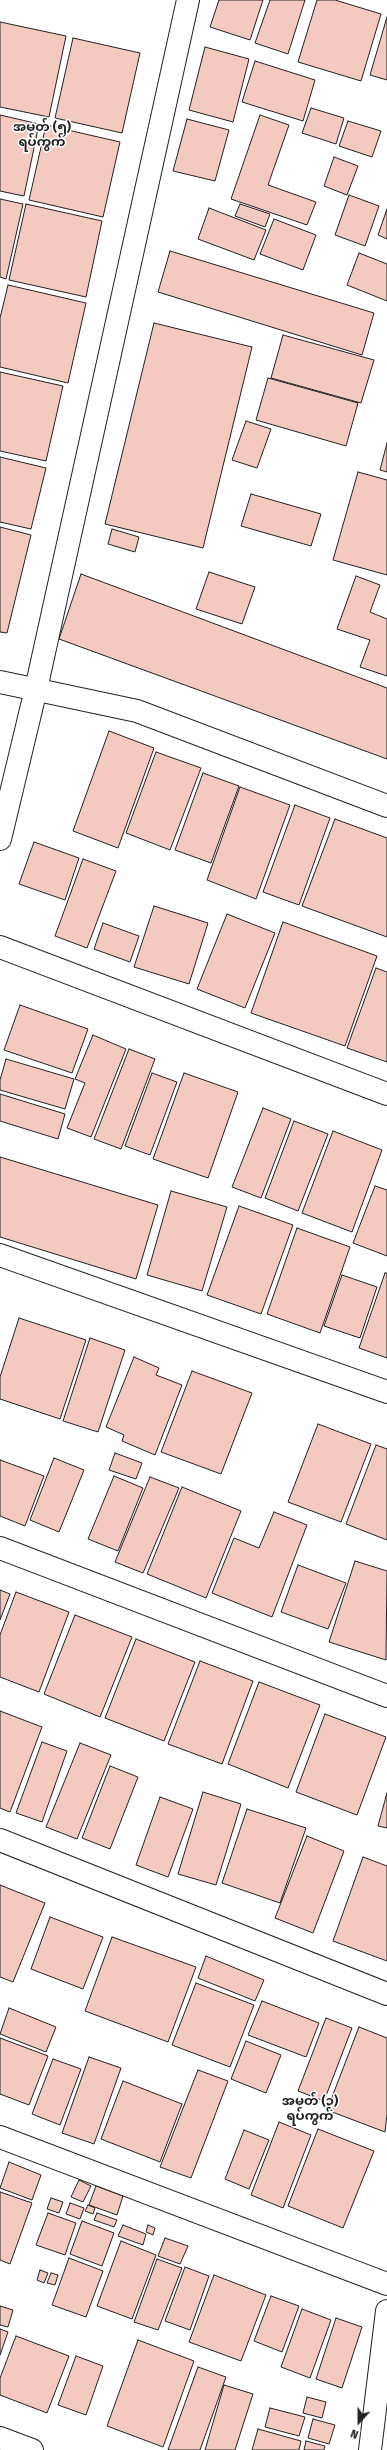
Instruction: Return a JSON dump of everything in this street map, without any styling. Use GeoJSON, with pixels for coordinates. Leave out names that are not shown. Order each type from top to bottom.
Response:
{"type":"FeatureCollection","features":[{"type":"Feature","properties":{"kind":"street"},"geometry":{"type":"LineString","coordinates":[[0,839],[36,689],[188,0]]}},
{"type":"Feature","properties":{"kind":"street"},"geometry":{"type":"LineString","coordinates":[[0,682],[137,711],[387,806]]}},
{"type":"Feature","properties":{"kind":"street"},"geometry":{"type":"LineString","coordinates":[[0,947],[387,1094]]}},
{"type":"Feature","properties":{"kind":"street"},"geometry":{"type":"LineString","coordinates":[[0,1255],[387,1392]]}},
{"type":"Feature","properties":{"kind":"street"},"geometry":{"type":"LineString","coordinates":[[0,1548],[387,1696]]}},
{"type":"Feature","properties":{"kind":"street"},"geometry":{"type":"LineString","coordinates":[[0,1840],[387,1994]]}},
{"type":"Feature","properties":{"kind":"street"},"geometry":{"type":"LineString","coordinates":[[0,2137],[387,2284]]}},
{"type":"Feature","properties":{"kind":"street"},"geometry":{"type":"LineString","coordinates":[[370,2450],[387,2312]]}},
{"type":"Feature","properties":{"kind":"street"},"geometry":{"type":"LineString","coordinates":[[0,2438],[32,2450]]}},
{"type":"Feature","properties":{"kind":"building"},"geometry":{"type":"Polygon","coordinates":[[[219,0],[263,0],[250,40],[210,27],[219,0]]]}},
{"type":"Feature","properties":{"kind":"building"},"geometry":{"type":"Polygon","coordinates":[[[270,0],[305,0],[288,54],[255,43],[270,0]]]}},
{"type":"Feature","properties":{"kind":"building"},"geometry":{"type":"Polygon","coordinates":[[[317,0],[335,0],[381,14],[361,81],[298,62],[317,0]]]}},
{"type":"Feature","properties":{"kind":"building"},"geometry":{"type":"Polygon","coordinates":[[[387,17],[387,80],[370,75],[387,17]]]}},
{"type":"Feature","properties":{"kind":"building"},"geometry":{"type":"Polygon","coordinates":[[[0,22],[66,36],[49,117],[0,107],[0,22]]]}},
{"type":"Feature","properties":{"kind":"building"},"geometry":{"type":"Polygon","coordinates":[[[73,38],[140,53],[122,133],[55,118],[73,38]]]}},
{"type":"Feature","properties":{"kind":"building"},"geometry":{"type":"Polygon","coordinates":[[[205,47],[249,59],[233,122],[189,110],[205,47]]]}},
{"type":"Feature","properties":{"kind":"building"},"geometry":{"type":"Polygon","coordinates":[[[255,61],[315,80],[303,121],[242,102],[255,61]]]}},
{"type":"Feature","properties":{"kind":"building"},"geometry":{"type":"Polygon","coordinates":[[[311,108],[344,118],[336,144],[302,133],[311,108]]]}},
{"type":"Feature","properties":{"kind":"building"},"geometry":{"type":"Polygon","coordinates":[[[0,115],[39,124],[24,196],[0,191],[0,115]]]}},
{"type":"Feature","properties":{"kind":"building"},"geometry":{"type":"Polygon","coordinates":[[[260,115],[289,125],[268,185],[316,202],[307,225],[231,199],[260,115]]]}},
{"type":"Feature","properties":{"kind":"building"},"geometry":{"type":"Polygon","coordinates":[[[187,119],[229,130],[215,181],[173,171],[187,119]]]}},
{"type":"Feature","properties":{"kind":"building"},"geometry":{"type":"Polygon","coordinates":[[[348,121],[381,131],[372,157],[339,146],[348,121]]]}},
{"type":"Feature","properties":{"kind":"building"},"geometry":{"type":"Polygon","coordinates":[[[46,125],[120,142],[103,217],[29,200],[46,125]]]}},
{"type":"Feature","properties":{"kind":"building"},"geometry":{"type":"Polygon","coordinates":[[[334,157],[358,166],[347,195],[324,186],[334,157]]]}},
{"type":"Feature","properties":{"kind":"building"},"geometry":{"type":"Polygon","coordinates":[[[349,195],[379,206],[365,246],[335,235],[349,195]]]}},
{"type":"Feature","properties":{"kind":"building"},"geometry":{"type":"Polygon","coordinates":[[[0,199],[23,204],[6,279],[0,277],[0,199]]]}},
{"type":"Feature","properties":{"kind":"building"},"geometry":{"type":"Polygon","coordinates":[[[26,204],[102,221],[86,297],[9,280],[26,204]]]}},
{"type":"Feature","properties":{"kind":"building"},"geometry":{"type":"Polygon","coordinates":[[[240,204],[270,214],[265,227],[235,216],[240,204]]]}},
{"type":"Feature","properties":{"kind":"building"},"geometry":{"type":"Polygon","coordinates":[[[209,208],[266,230],[254,260],[198,239],[209,208]]]}},
{"type":"Feature","properties":{"kind":"building"},"geometry":{"type":"Polygon","coordinates":[[[387,209],[387,239],[378,235],[387,209]]]}},
{"type":"Feature","properties":{"kind":"building"},"geometry":{"type":"Polygon","coordinates":[[[274,219],[316,235],[303,270],[260,254],[274,219]]]}},
{"type":"Feature","properties":{"kind":"building"},"geometry":{"type":"Polygon","coordinates":[[[170,251],[374,313],[362,355],[158,292],[170,251]]]}},
{"type":"Feature","properties":{"kind":"building"},"geometry":{"type":"Polygon","coordinates":[[[359,253],[387,264],[387,301],[347,285],[359,253]]]}},
{"type":"Feature","properties":{"kind":"building"},"geometry":{"type":"Polygon","coordinates":[[[8,285],[86,303],[68,383],[0,367],[0,318],[8,285]]]}},
{"type":"Feature","properties":{"kind":"building"},"geometry":{"type":"Polygon","coordinates":[[[154,323],[252,347],[203,548],[105,524],[154,323]]]}},
{"type":"Feature","properties":{"kind":"building"},"geometry":{"type":"Polygon","coordinates":[[[283,335],[374,360],[361,403],[271,378],[283,335]]]}},
{"type":"Feature","properties":{"kind":"building"},"geometry":{"type":"Polygon","coordinates":[[[0,372],[63,386],[46,461],[0,451],[0,372]]]}},
{"type":"Feature","properties":{"kind":"building"},"geometry":{"type":"Polygon","coordinates":[[[268,378],[358,403],[346,446],[256,420],[268,378]]]}},
{"type":"Feature","properties":{"kind":"building"},"geometry":{"type":"Polygon","coordinates":[[[246,421],[271,429],[257,468],[232,460],[246,421]]]}},
{"type":"Feature","properties":{"kind":"building"},"geometry":{"type":"Polygon","coordinates":[[[387,443],[387,472],[380,470],[387,443]]]}},
{"type":"Feature","properties":{"kind":"building"},"geometry":{"type":"Polygon","coordinates":[[[0,457],[46,468],[31,529],[0,522],[0,457]]]}},
{"type":"Feature","properties":{"kind":"building"},"geometry":{"type":"Polygon","coordinates":[[[358,472],[387,480],[387,575],[333,560],[358,472]]]}},
{"type":"Feature","properties":{"kind":"building"},"geometry":{"type":"Polygon","coordinates":[[[251,494],[321,514],[311,546],[241,526],[251,494]]]}},
{"type":"Feature","properties":{"kind":"building"},"geometry":{"type":"Polygon","coordinates":[[[0,527],[31,535],[7,633],[0,632],[0,527]]]}},
{"type":"Feature","properties":{"kind":"building"},"geometry":{"type":"Polygon","coordinates":[[[112,529],[139,537],[135,552],[108,544],[112,529]]]}},
{"type":"Feature","properties":{"kind":"building"},"geometry":{"type":"Polygon","coordinates":[[[209,572],[255,587],[242,624],[196,609],[209,572]]]}},
{"type":"Feature","properties":{"kind":"building"},"geometry":{"type":"Polygon","coordinates":[[[81,574],[387,688],[387,759],[59,639],[81,574]]]}},
{"type":"Feature","properties":{"kind":"building"},"geometry":{"type":"Polygon","coordinates":[[[356,576],[380,585],[370,612],[387,619],[387,676],[360,667],[370,640],[337,629],[356,576]]]}},
{"type":"Feature","properties":{"kind":"building"},"geometry":{"type":"Polygon","coordinates":[[[109,731],[154,748],[118,848],[73,831],[109,731]]]}},
{"type":"Feature","properties":{"kind":"building"},"geometry":{"type":"Polygon","coordinates":[[[156,752],[201,768],[170,850],[126,833],[156,752]]]}},
{"type":"Feature","properties":{"kind":"building"},"geometry":{"type":"Polygon","coordinates":[[[203,773],[239,786],[211,863],[175,850],[203,773]]]}},
{"type":"Feature","properties":{"kind":"building"},"geometry":{"type":"Polygon","coordinates":[[[240,787],[290,805],[256,899],[207,880],[240,787]]]}},
{"type":"Feature","properties":{"kind":"building"},"geometry":{"type":"Polygon","coordinates":[[[295,805],[330,818],[299,905],[263,892],[295,805]]]}},
{"type":"Feature","properties":{"kind":"building"},"geometry":{"type":"Polygon","coordinates":[[[335,819],[387,838],[387,937],[302,906],[335,819]]]}},
{"type":"Feature","properties":{"kind":"building"},"geometry":{"type":"Polygon","coordinates":[[[34,842],[79,858],[65,900],[19,884],[34,842]]]}},
{"type":"Feature","properties":{"kind":"building"},"geometry":{"type":"Polygon","coordinates":[[[83,859],[116,871],[87,948],[55,936],[83,859]]]}},
{"type":"Feature","properties":{"kind":"building"},"geometry":{"type":"Polygon","coordinates":[[[154,906],[208,923],[189,984],[134,967],[154,906]]]}},
{"type":"Feature","properties":{"kind":"building"},"geometry":{"type":"Polygon","coordinates":[[[227,914],[275,933],[245,1008],[197,989],[227,914]]]}},
{"type":"Feature","properties":{"kind":"building"},"geometry":{"type":"Polygon","coordinates":[[[283,922],[377,956],[345,1046],[251,1013],[283,922]]]}},
{"type":"Feature","properties":{"kind":"building"},"geometry":{"type":"Polygon","coordinates":[[[103,923],[139,936],[130,962],[94,949],[103,923]]]}},
{"type":"Feature","properties":{"kind":"building"},"geometry":{"type":"Polygon","coordinates":[[[376,968],[387,972],[387,1062],[347,1048],[376,968]]]}},
{"type":"Feature","properties":{"kind":"building"},"geometry":{"type":"Polygon","coordinates":[[[20,1005],[88,1029],[72,1073],[4,1050],[20,1005]]]}},
{"type":"Feature","properties":{"kind":"building"},"geometry":{"type":"Polygon","coordinates":[[[93,1035],[126,1049],[91,1137],[67,1128],[85,1083],[75,1079],[93,1035]]]}},
{"type":"Feature","properties":{"kind":"building"},"geometry":{"type":"Polygon","coordinates":[[[129,1049],[155,1059],[121,1149],[94,1139],[129,1049]]]}},
{"type":"Feature","properties":{"kind":"building"},"geometry":{"type":"Polygon","coordinates":[[[6,1059],[74,1079],[65,1109],[0,1090],[0,1080],[6,1059]]]}},
{"type":"Feature","properties":{"kind":"building"},"geometry":{"type":"Polygon","coordinates":[[[152,1073],[177,1082],[150,1155],[125,1146],[152,1073]]]}},
{"type":"Feature","properties":{"kind":"building"},"geometry":{"type":"Polygon","coordinates":[[[184,1073],[238,1092],[208,1178],[153,1159],[184,1073]]]}},
{"type":"Feature","properties":{"kind":"building"},"geometry":{"type":"Polygon","coordinates":[[[0,1094],[65,1114],[58,1139],[0,1121],[0,1094]]]}},
{"type":"Feature","properties":{"kind":"building"},"geometry":{"type":"Polygon","coordinates":[[[263,1108],[291,1119],[261,1198],[232,1187],[263,1108]]]}},
{"type":"Feature","properties":{"kind":"building"},"geometry":{"type":"Polygon","coordinates":[[[294,1121],[328,1134],[298,1211],[265,1198],[294,1121]]]}},
{"type":"Feature","properties":{"kind":"building"},"geometry":{"type":"Polygon","coordinates":[[[333,1131],[382,1150],[352,1232],[302,1213],[333,1131]]]}},
{"type":"Feature","properties":{"kind":"building"},"geometry":{"type":"Polygon","coordinates":[[[0,1157],[158,1205],[136,1279],[0,1237],[0,1157]]]}},
{"type":"Feature","properties":{"kind":"building"},"geometry":{"type":"Polygon","coordinates":[[[375,1186],[387,1190],[387,1256],[353,1243],[375,1186]]]}},
{"type":"Feature","properties":{"kind":"building"},"geometry":{"type":"Polygon","coordinates":[[[171,1191],[227,1207],[202,1291],[147,1275],[171,1191]]]}},
{"type":"Feature","properties":{"kind":"building"},"geometry":{"type":"Polygon","coordinates":[[[239,1206],[293,1225],[261,1314],[207,1295],[239,1206]]]}},
{"type":"Feature","properties":{"kind":"building"},"geometry":{"type":"Polygon","coordinates":[[[297,1228],[350,1247],[320,1333],[267,1314],[297,1228]]]}},
{"type":"Feature","properties":{"kind":"building"},"geometry":{"type":"Polygon","coordinates":[[[385,1273],[387,1273],[387,1358],[359,1348],[385,1273]]]}},
{"type":"Feature","properties":{"kind":"building"},"geometry":{"type":"Polygon","coordinates":[[[342,1275],[377,1287],[360,1338],[324,1326],[342,1275]]]}},
{"type":"Feature","properties":{"kind":"building"},"geometry":{"type":"Polygon","coordinates":[[[19,1318],[86,1340],[60,1419],[0,1399],[0,1377],[19,1318]]]}},
{"type":"Feature","properties":{"kind":"building"},"geometry":{"type":"Polygon","coordinates":[[[90,1338],[125,1350],[98,1432],[63,1421],[90,1338]]]}},
{"type":"Feature","properties":{"kind":"building"},"geometry":{"type":"Polygon","coordinates":[[[134,1357],[159,1368],[156,1375],[182,1385],[155,1455],[122,1441],[124,1435],[106,1427],[134,1357]]]}},
{"type":"Feature","properties":{"kind":"building"},"geometry":{"type":"Polygon","coordinates":[[[192,1371],[252,1393],[221,1474],[161,1452],[192,1371]]]}},
{"type":"Feature","properties":{"kind":"building"},"geometry":{"type":"Polygon","coordinates":[[[318,1424],[371,1444],[341,1522],[288,1502],[318,1424]]]}},
{"type":"Feature","properties":{"kind":"building"},"geometry":{"type":"Polygon","coordinates":[[[376,1445],[387,1449],[387,1540],[346,1524],[376,1445]]]}},
{"type":"Feature","properties":{"kind":"building"},"geometry":{"type":"Polygon","coordinates":[[[115,1453],[142,1463],[136,1479],[109,1470],[115,1453]]]}},
{"type":"Feature","properties":{"kind":"building"},"geometry":{"type":"Polygon","coordinates":[[[54,1458],[84,1470],[59,1532],[30,1520],[54,1458]]]}},
{"type":"Feature","properties":{"kind":"building"},"geometry":{"type":"Polygon","coordinates":[[[0,1460],[44,1476],[25,1526],[0,1516],[0,1460]]]}},
{"type":"Feature","properties":{"kind":"building"},"geometry":{"type":"Polygon","coordinates":[[[114,1476],[143,1488],[118,1551],[88,1539],[114,1476]]]}},
{"type":"Feature","properties":{"kind":"building"},"geometry":{"type":"Polygon","coordinates":[[[150,1477],[179,1488],[143,1573],[115,1562],[150,1477]]]}},
{"type":"Feature","properties":{"kind":"building"},"geometry":{"type":"Polygon","coordinates":[[[182,1487],[241,1511],[206,1598],[147,1574],[182,1487]]]}},
{"type":"Feature","properties":{"kind":"building"},"geometry":{"type":"Polygon","coordinates":[[[274,1512],[307,1525],[272,1617],[212,1593],[234,1538],[259,1548],[274,1512]]]}},
{"type":"Feature","properties":{"kind":"building"},"geometry":{"type":"Polygon","coordinates":[[[355,1561],[387,1571],[386,1660],[329,1642],[355,1561]]]}},
{"type":"Feature","properties":{"kind":"building"},"geometry":{"type":"Polygon","coordinates":[[[298,1565],[346,1583],[328,1629],[281,1612],[298,1565]]]}},
{"type":"Feature","properties":{"kind":"building"},"geometry":{"type":"Polygon","coordinates":[[[0,1590],[10,1594],[0,1620],[0,1590]]]}},
{"type":"Feature","properties":{"kind":"building"},"geometry":{"type":"Polygon","coordinates":[[[16,1592],[69,1612],[39,1692],[0,1677],[0,1635],[16,1592]]]}},
{"type":"Feature","properties":{"kind":"building"},"geometry":{"type":"Polygon","coordinates":[[[75,1615],[132,1637],[100,1717],[44,1694],[75,1615]]]}},
{"type":"Feature","properties":{"kind":"building"},"geometry":{"type":"Polygon","coordinates":[[[136,1639],[195,1662],[164,1741],[105,1718],[136,1639]]]}},
{"type":"Feature","properties":{"kind":"building"},"geometry":{"type":"Polygon","coordinates":[[[200,1661],[253,1681],[222,1764],[168,1744],[200,1661]]]}},
{"type":"Feature","properties":{"kind":"building"},"geometry":{"type":"Polygon","coordinates":[[[259,1682],[320,1705],[288,1788],[228,1764],[259,1682]]]}},
{"type":"Feature","properties":{"kind":"building"},"geometry":{"type":"Polygon","coordinates":[[[0,1711],[42,1727],[10,1812],[0,1808],[0,1711]]]}},
{"type":"Feature","properties":{"kind":"building"},"geometry":{"type":"Polygon","coordinates":[[[325,1714],[386,1737],[357,1815],[296,1792],[325,1714]]]}},
{"type":"Feature","properties":{"kind":"building"},"geometry":{"type":"Polygon","coordinates":[[[42,1742],[67,1751],[42,1822],[16,1813],[42,1742]]]}},
{"type":"Feature","properties":{"kind":"building"},"geometry":{"type":"Polygon","coordinates":[[[80,1743],[111,1755],[77,1839],[46,1827],[80,1743]]]}},
{"type":"Feature","properties":{"kind":"building"},"geometry":{"type":"Polygon","coordinates":[[[110,1766],[138,1777],[110,1849],[82,1838],[110,1766]]]}},
{"type":"Feature","properties":{"kind":"building"},"geometry":{"type":"Polygon","coordinates":[[[203,1792],[241,1804],[216,1885],[178,1874],[203,1792]]]}},
{"type":"Feature","properties":{"kind":"building"},"geometry":{"type":"Polygon","coordinates":[[[387,1793],[387,1828],[378,1826],[387,1793]]]}},
{"type":"Feature","properties":{"kind":"building"},"geometry":{"type":"Polygon","coordinates":[[[160,1797],[193,1809],[168,1877],[136,1865],[160,1797]]]}},
{"type":"Feature","properties":{"kind":"building"},"geometry":{"type":"Polygon","coordinates":[[[247,1809],[306,1828],[280,1903],[222,1883],[247,1809]]]}},
{"type":"Feature","properties":{"kind":"building"},"geometry":{"type":"Polygon","coordinates":[[[307,1836],[344,1851],[313,1933],[275,1918],[307,1836]]]}},
{"type":"Feature","properties":{"kind":"building"},"geometry":{"type":"Polygon","coordinates":[[[363,1857],[387,1866],[387,1961],[333,1941],[363,1857]]]}},
{"type":"Feature","properties":{"kind":"building"},"geometry":{"type":"Polygon","coordinates":[[[0,1885],[45,1903],[13,1982],[0,1977],[0,1885]]]}},
{"type":"Feature","properties":{"kind":"building"},"geometry":{"type":"Polygon","coordinates":[[[50,1917],[103,1937],[83,1989],[31,1969],[50,1917]]]}},
{"type":"Feature","properties":{"kind":"building"},"geometry":{"type":"Polygon","coordinates":[[[112,1937],[196,1967],[168,2042],[85,2011],[112,1937]]]}},
{"type":"Feature","properties":{"kind":"building"},"geometry":{"type":"Polygon","coordinates":[[[206,1956],[264,1980],[255,2001],[198,1978],[206,1956]]]}},
{"type":"Feature","properties":{"kind":"building"},"geometry":{"type":"Polygon","coordinates":[[[196,1983],[254,2005],[230,2067],[172,2045],[196,1983]]]}},
{"type":"Feature","properties":{"kind":"building"},"geometry":{"type":"Polygon","coordinates":[[[262,2001],[319,2023],[306,2057],[248,2035],[262,2001]]]}},
{"type":"Feature","properties":{"kind":"building"},"geometry":{"type":"Polygon","coordinates":[[[9,2008],[56,2027],[46,2052],[0,2034],[9,2008]]]}},
{"type":"Feature","properties":{"kind":"building"},"geometry":{"type":"Polygon","coordinates":[[[326,2018],[352,2028],[324,2101],[298,2091],[326,2018]]]}},
{"type":"Feature","properties":{"kind":"building"},"geometry":{"type":"Polygon","coordinates":[[[359,2027],[387,2038],[387,2114],[385,2132],[327,2110],[359,2027]]]}},
{"type":"Feature","properties":{"kind":"building"},"geometry":{"type":"Polygon","coordinates":[[[0,2038],[48,2056],[29,2105],[0,2094],[0,2038]]]}},
{"type":"Feature","properties":{"kind":"building"},"geometry":{"type":"Polygon","coordinates":[[[246,2041],[281,2055],[266,2093],[231,2079],[246,2041]]]}},
{"type":"Feature","properties":{"kind":"building"},"geometry":{"type":"Polygon","coordinates":[[[89,2057],[121,2068],[94,2144],[62,2133],[89,2057]]]}},
{"type":"Feature","properties":{"kind":"building"},"geometry":{"type":"Polygon","coordinates":[[[53,2059],[81,2069],[60,2125],[32,2114],[53,2059]]]}},
{"type":"Feature","properties":{"kind":"building"},"geometry":{"type":"Polygon","coordinates":[[[198,2070],[228,2081],[191,2178],[160,2167],[198,2070]]]}},
{"type":"Feature","properties":{"kind":"building"},"geometry":{"type":"Polygon","coordinates":[[[123,2081],[182,2104],[160,2162],[101,2139],[123,2081]]]}},
{"type":"Feature","properties":{"kind":"building"},"geometry":{"type":"Polygon","coordinates":[[[279,2122],[311,2135],[283,2208],[251,2195],[279,2122]]]}},
{"type":"Feature","properties":{"kind":"building"},"geometry":{"type":"Polygon","coordinates":[[[318,2129],[374,2151],[343,2228],[288,2206],[318,2129]]]}},
{"type":"Feature","properties":{"kind":"building"},"geometry":{"type":"Polygon","coordinates":[[[244,2130],[269,2140],[249,2189],[225,2179],[244,2130]]]}},
{"type":"Feature","properties":{"kind":"building"},"geometry":{"type":"Polygon","coordinates":[[[9,2162],[41,2175],[32,2200],[0,2188],[9,2162]]]}},
{"type":"Feature","properties":{"kind":"building"},"geometry":{"type":"Polygon","coordinates":[[[79,2180],[91,2186],[83,2202],[71,2197],[79,2180]]]}},
{"type":"Feature","properties":{"kind":"building"},"geometry":{"type":"Polygon","coordinates":[[[96,2186],[123,2196],[117,2215],[89,2205],[96,2186]]]}},
{"type":"Feature","properties":{"kind":"building"},"geometry":{"type":"Polygon","coordinates":[[[0,2192],[32,2203],[10,2264],[0,2260],[0,2192]]]}},
{"type":"Feature","properties":{"kind":"building"},"geometry":{"type":"Polygon","coordinates":[[[51,2198],[63,2202],[59,2213],[47,2209],[51,2198]]]}},
{"type":"Feature","properties":{"kind":"building"},"geometry":{"type":"Polygon","coordinates":[[[70,2203],[84,2208],[80,2219],[66,2214],[70,2203]]]}},
{"type":"Feature","properties":{"kind":"building"},"geometry":{"type":"Polygon","coordinates":[[[88,2205],[95,2208],[93,2214],[85,2211],[88,2205]]]}},
{"type":"Feature","properties":{"kind":"building"},"geometry":{"type":"Polygon","coordinates":[[[48,2213],[76,2223],[65,2255],[36,2245],[48,2213]]]}},
{"type":"Feature","properties":{"kind":"building"},"geometry":{"type":"Polygon","coordinates":[[[97,2213],[117,2220],[114,2227],[94,2220],[97,2213]]]}},
{"type":"Feature","properties":{"kind":"building"},"geometry":{"type":"Polygon","coordinates":[[[82,2221],[114,2233],[102,2266],[70,2254],[82,2221]]]}},
{"type":"Feature","properties":{"kind":"building"},"geometry":{"type":"Polygon","coordinates":[[[123,2225],[146,2234],[143,2245],[118,2236],[123,2225]]]}},
{"type":"Feature","properties":{"kind":"building"},"geometry":{"type":"Polygon","coordinates":[[[148,2225],[155,2228],[153,2235],[146,2232],[148,2225]]]}},
{"type":"Feature","properties":{"kind":"building"},"geometry":{"type":"Polygon","coordinates":[[[165,2238],[188,2246],[180,2264],[158,2256],[165,2238]]]}},
{"type":"Feature","properties":{"kind":"building"},"geometry":{"type":"Polygon","coordinates":[[[121,2241],[156,2255],[132,2319],[97,2306],[121,2241]]]}},
{"type":"Feature","properties":{"kind":"building"},"geometry":{"type":"Polygon","coordinates":[[[69,2258],[103,2271],[86,2317],[52,2305],[69,2258]]]}},
{"type":"Feature","properties":{"kind":"building"},"geometry":{"type":"Polygon","coordinates":[[[157,2259],[182,2268],[158,2330],[134,2322],[157,2259]]]}},
{"type":"Feature","properties":{"kind":"building"},"geometry":{"type":"Polygon","coordinates":[[[185,2267],[209,2276],[190,2330],[165,2321],[185,2267]]]}},
{"type":"Feature","properties":{"kind":"building"},"geometry":{"type":"Polygon","coordinates":[[[40,2270],[48,2273],[44,2283],[37,2280],[40,2270]]]}},
{"type":"Feature","properties":{"kind":"building"},"geometry":{"type":"Polygon","coordinates":[[[51,2273],[58,2275],[55,2285],[47,2283],[51,2273]]]}},
{"type":"Feature","properties":{"kind":"building"},"geometry":{"type":"Polygon","coordinates":[[[214,2275],[266,2295],[241,2361],[189,2342],[214,2275]]]}},
{"type":"Feature","properties":{"kind":"building"},"geometry":{"type":"Polygon","coordinates":[[[271,2296],[299,2306],[282,2352],[254,2341],[271,2296]]]}},
{"type":"Feature","properties":{"kind":"building"},"geometry":{"type":"Polygon","coordinates":[[[0,2306],[13,2310],[8,2327],[0,2325],[0,2306]]]}},
{"type":"Feature","properties":{"kind":"building"},"geometry":{"type":"Polygon","coordinates":[[[302,2309],[331,2320],[310,2378],[281,2367],[302,2309]]]}},
{"type":"Feature","properties":{"kind":"building"},"geometry":{"type":"Polygon","coordinates":[[[336,2318],[362,2327],[342,2388],[316,2379],[336,2318]]]}},
{"type":"Feature","properties":{"kind":"building"},"geometry":{"type":"Polygon","coordinates":[[[0,2329],[8,2332],[0,2355],[0,2329]]]}},
{"type":"Feature","properties":{"kind":"building"},"geometry":{"type":"Polygon","coordinates":[[[16,2336],[69,2356],[47,2413],[0,2395],[0,2378],[16,2336]]]}},
{"type":"Feature","properties":{"kind":"building"},"geometry":{"type":"Polygon","coordinates":[[[138,2340],[194,2361],[163,2447],[107,2426],[138,2340]]]}},
{"type":"Feature","properties":{"kind":"building"},"geometry":{"type":"Polygon","coordinates":[[[76,2356],[103,2366],[86,2415],[58,2405],[76,2356]]]}},
{"type":"Feature","properties":{"kind":"building"},"geometry":{"type":"Polygon","coordinates":[[[198,2367],[226,2377],[200,2450],[168,2450],[198,2367]]]}},
{"type":"Feature","properties":{"kind":"building"},"geometry":{"type":"Polygon","coordinates":[[[224,2385],[253,2394],[235,2450],[205,2450],[224,2385]]]}},
{"type":"Feature","properties":{"kind":"building"},"geometry":{"type":"Polygon","coordinates":[[[307,2397],[326,2402],[322,2418],[303,2413],[307,2397]]]}},
{"type":"Feature","properties":{"kind":"building"},"geometry":{"type":"Polygon","coordinates":[[[270,2408],[305,2417],[299,2436],[265,2427],[270,2408]]]}},
{"type":"Feature","properties":{"kind":"building"},"geometry":{"type":"Polygon","coordinates":[[[313,2419],[335,2425],[329,2444],[308,2438],[313,2419]]]}},
{"type":"Feature","properties":{"kind":"building"},"geometry":{"type":"Polygon","coordinates":[[[258,2429],[301,2441],[299,2450],[252,2450],[258,2429]]]}},
{"type":"Feature","properties":{"kind":"building"},"geometry":{"type":"Polygon","coordinates":[[[306,2441],[325,2446],[324,2450],[304,2450],[306,2441]]]}},
{"type":"Feature","properties":{"kind":"district","name":"အမှတ် (၅) ရပ်ကွက်"},"geometry":{"type":"Point","coordinates":[42,134]}},
{"type":"Feature","properties":{"kind":"district","name":"အမှတ် (၃) ရပ်ကွက်"},"geometry":{"type":"Point","coordinates":[310,2108]}}]}
